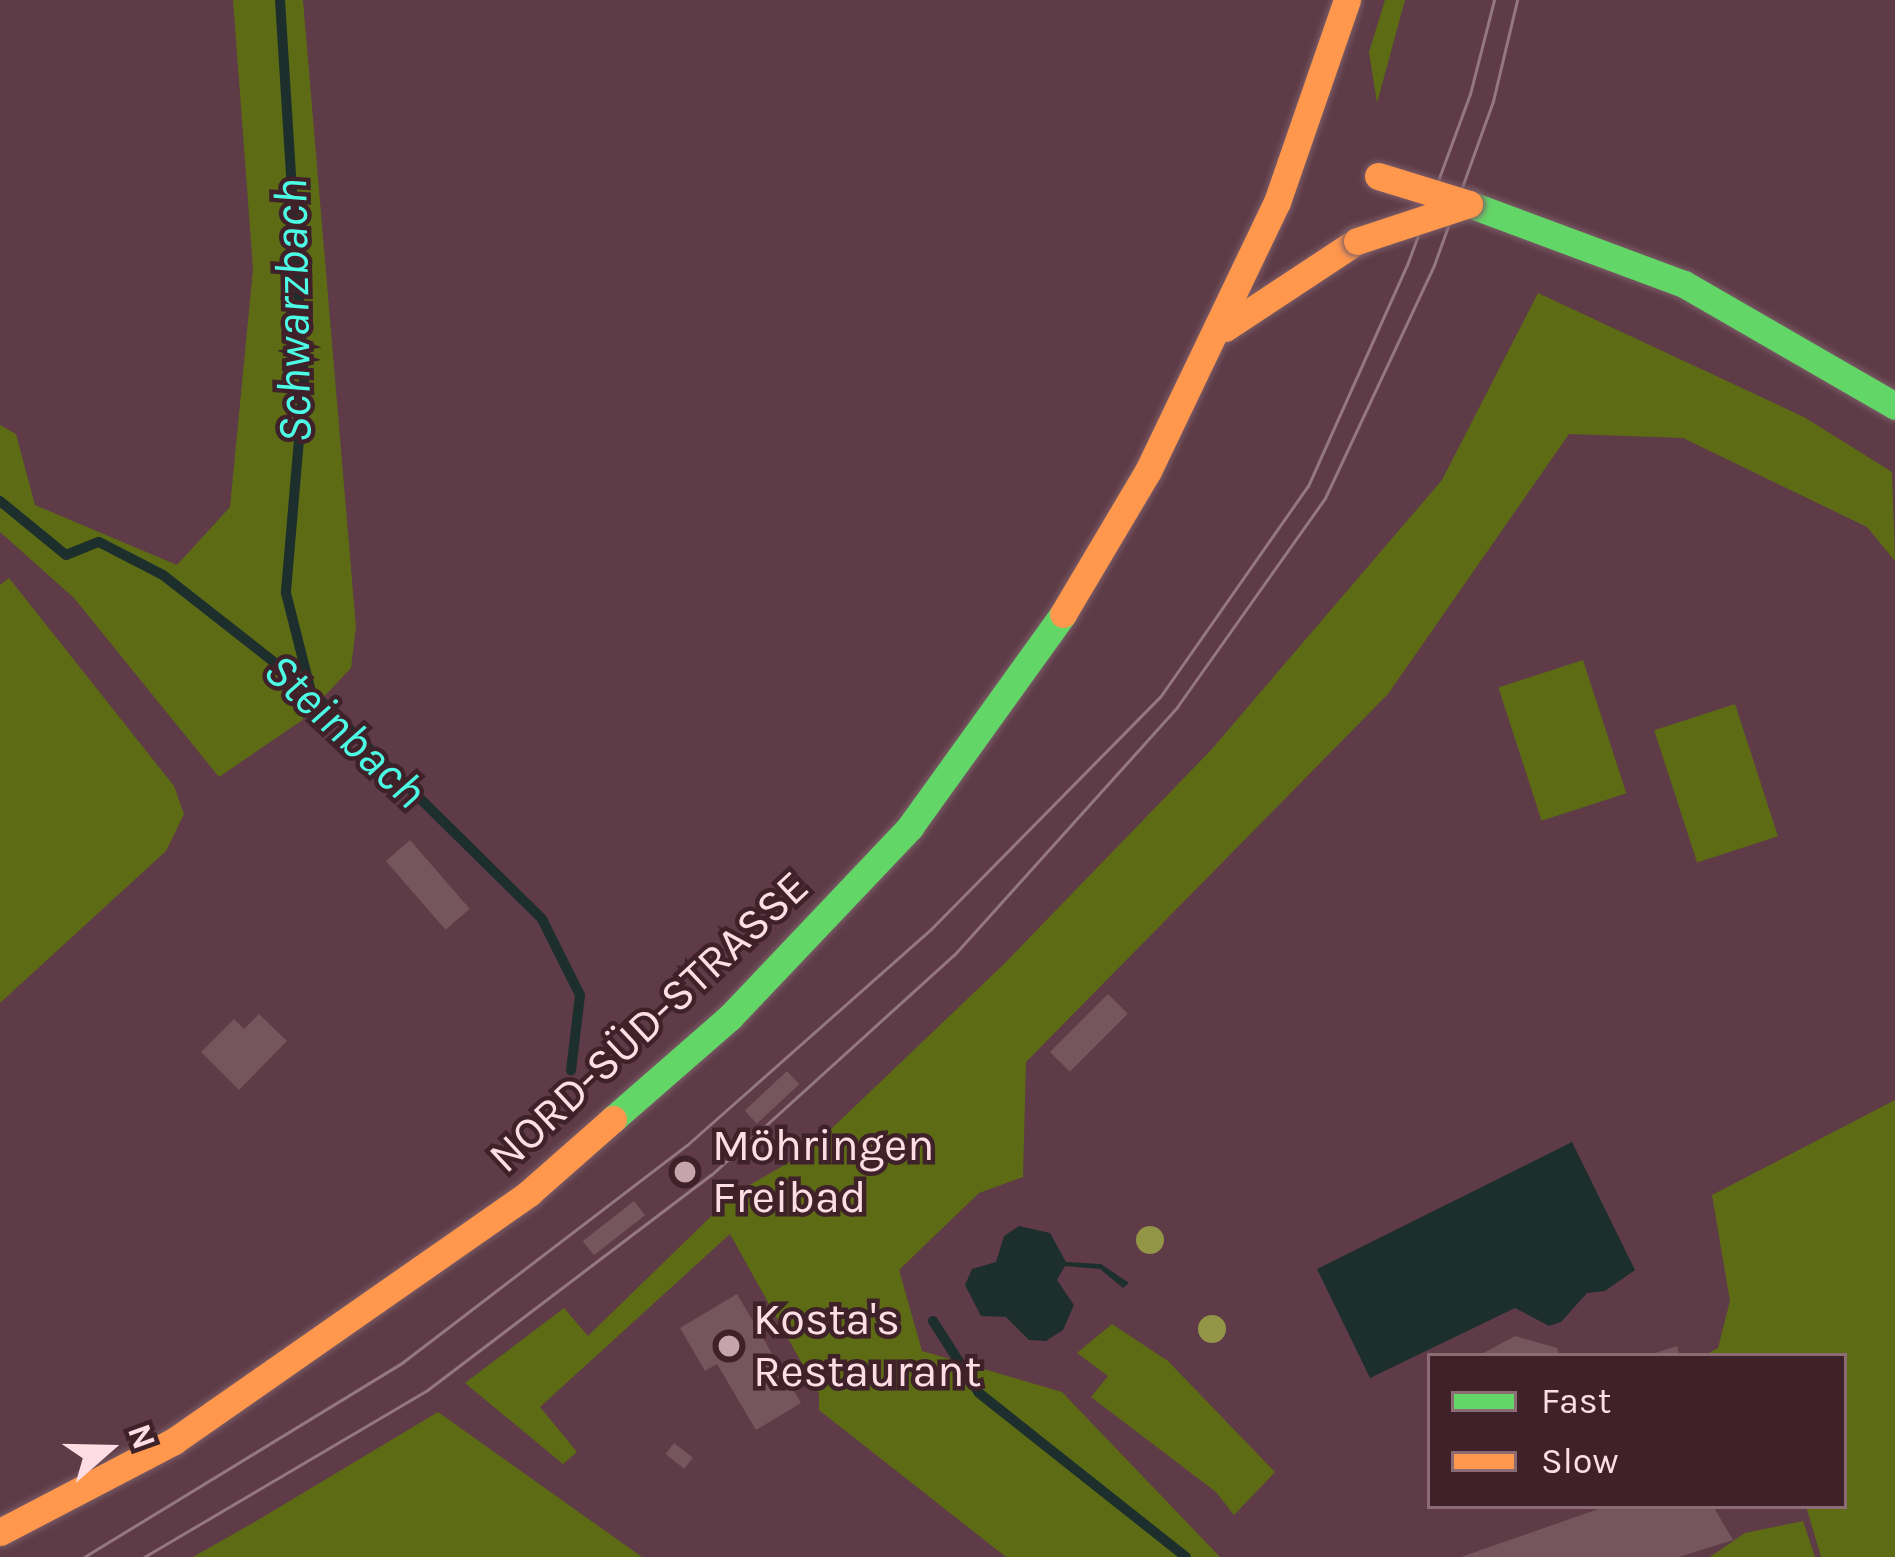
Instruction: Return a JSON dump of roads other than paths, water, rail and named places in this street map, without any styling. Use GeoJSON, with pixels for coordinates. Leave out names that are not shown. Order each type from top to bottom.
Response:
{"type":"FeatureCollection","features":[{"type":"Feature","properties":{"kind":"main road"},"geometry":{"type":"LineString","coordinates":[[1283,87],[1335,0]]}},
{"type":"Feature","properties":{"kind":"main road","name":"NORD-SÜD-STRASSE"},"geometry":{"type":"LineString","coordinates":[[0,1532],[173,1441],[398,1291],[529,1192],[730,1017],[897,842],[973,746],[1089,578],[1307,154],[1347,0]]}},
{"type":"Feature","properties":{"kind":"main road"},"geometry":{"type":"LineString","coordinates":[[1368,173],[1482,207],[1684,284],[1895,406]]}},
{"type":"Feature","properties":{"kind":"main road"},"geometry":{"type":"LineString","coordinates":[[1214,337],[1268,292],[1357,242],[1482,207]]}},
{"type":"Feature","properties":{"kind":"main road"},"geometry":{"type":"LineString","coordinates":[[1214,337],[1241,209]]}},
{"type":"Feature","properties":{"kind":"waterway","name":"Schwarzbach"},"geometry":{"type":"LineString","coordinates":[[280,0],[304,381],[286,593],[310,688]]}},
{"type":"Feature","properties":{"kind":"waterway","name":"Steinbach"},"geometry":{"type":"LineString","coordinates":[[0,501],[66,555],[99,542],[163,575],[311,691],[542,919],[580,995],[571,1070]]}},
{"type":"Feature","properties":{"kind":"waterway","name":"Steinbach"},"geometry":{"type":"LineString","coordinates":[[933,1321],[979,1393],[1186,1557]]}},
{"type":"Feature","properties":{"kind":"tram line"},"geometry":{"type":"LineString","coordinates":[[84,1557],[403,1362],[687,1145],[931,929],[1160,697],[1308,486],[1407,265],[1470,94],[1494,0]]}},
{"type":"Feature","properties":{"kind":"tram line"},"geometry":{"type":"LineString","coordinates":[[144,1557],[426,1391],[711,1175],[954,955],[1177,707],[1325,498],[1434,265],[1493,101],[1517,0]]}},
{"type":"Feature","properties":{"kind":"place","name":"Möhringen Freibad"},"geometry":{"type":"Point","coordinates":[685,1172]}},
{"type":"Feature","properties":{"kind":"place","name":"Kosta's Restaurant"},"geometry":{"type":"Point","coordinates":[729,1346]}}]}
